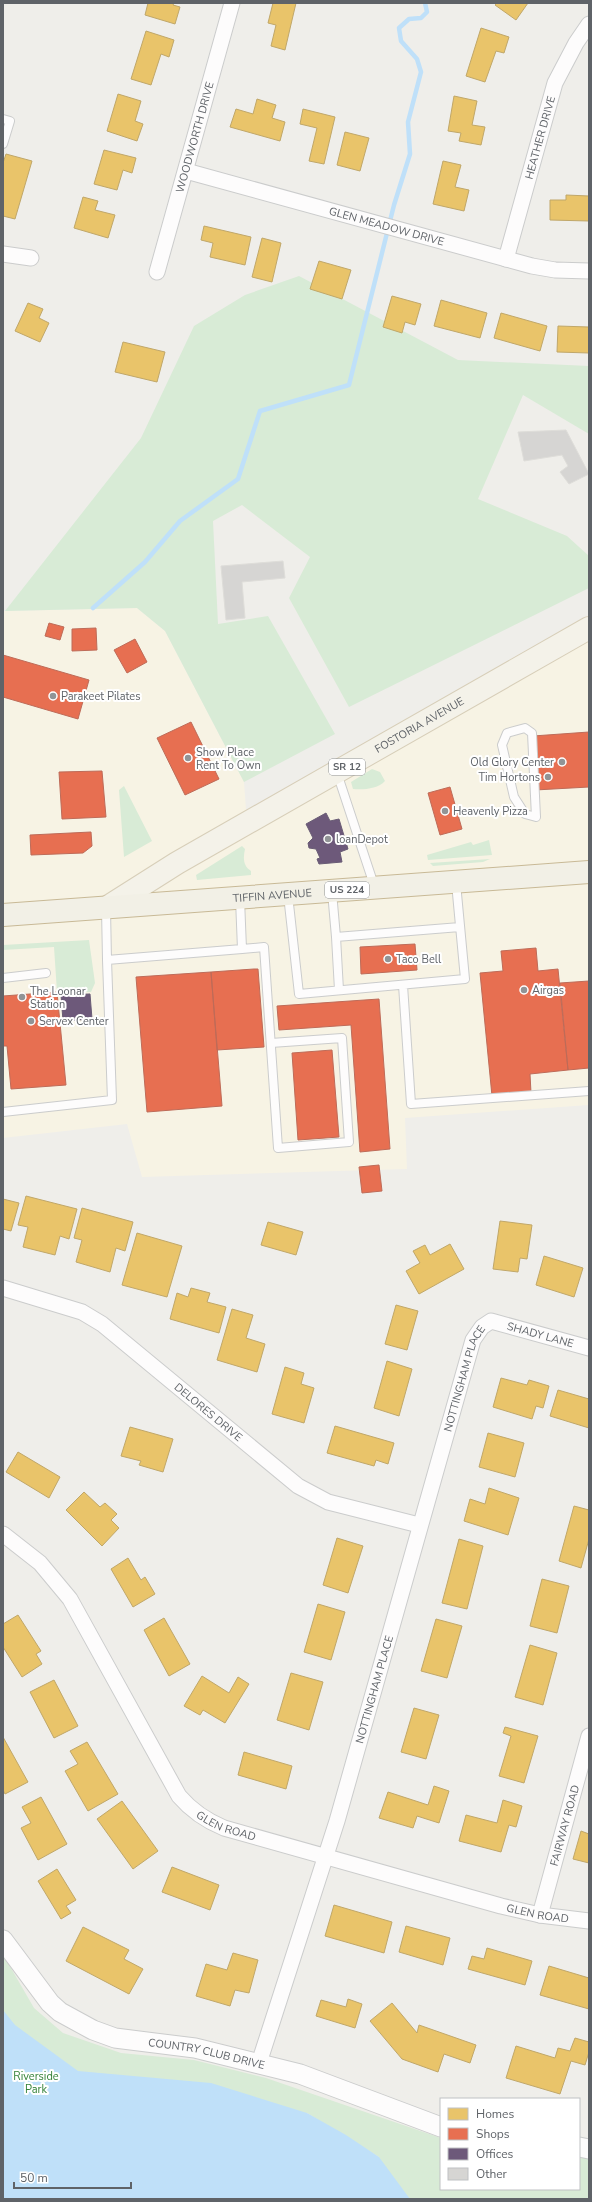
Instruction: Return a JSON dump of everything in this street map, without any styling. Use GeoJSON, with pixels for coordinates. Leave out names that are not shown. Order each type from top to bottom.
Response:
{"type":"FeatureCollection","features":[{"type":"Feature","properties":{"kind":"highway","name":"TIFFIN AVENUE"},"geometry":{"type":"LineString","coordinates":[[3,915],[240,899],[589,872]]}},
{"type":"Feature","properties":{"kind":"main road","name":"FOSTORIA AVENUE"},"geometry":{"type":"LineString","coordinates":[[106,908],[177,863],[589,628]]}},
{"type":"Feature","properties":{"kind":"street","name":"WOODWORTH DRIVE"},"geometry":{"type":"LineString","coordinates":[[157,272],[232,3]]}},
{"type":"Feature","properties":{"kind":"street","name":"HEATHER DRIVE"},"geometry":{"type":"LineString","coordinates":[[506,259],[555,83],[576,42],[589,24]]}},
{"type":"Feature","properties":{"kind":"street","name":"GLEN MEADOW DRIVE"},"geometry":{"type":"LineString","coordinates":[[186,171],[406,230],[506,259],[555,270],[589,271]]}},
{"type":"Feature","properties":{"kind":"street"},"geometry":{"type":"LineString","coordinates":[[3,254],[31,258]]}},
{"type":"Feature","properties":{"kind":"street","name":"DELORES DRIVE"},"geometry":{"type":"LineString","coordinates":[[3,1288],[60,1304],[82,1312],[102,1324],[298,1486],[328,1502],[419,1525]]}},
{"type":"Feature","properties":{"kind":"street","name":"NOTTINGHAM PLACE"},"geometry":{"type":"LineString","coordinates":[[259,2062],[341,1806],[468,1350],[482,1327],[491,1322]]}},
{"type":"Feature","properties":{"kind":"street","name":"SHADY LANE"},"geometry":{"type":"LineString","coordinates":[[491,1322],[589,1348]]}},
{"type":"Feature","properties":{"kind":"street","name":"GLEN ROAD"},"geometry":{"type":"LineString","coordinates":[[3,1534],[40,1563],[70,1599],[165,1772],[186,1804],[204,1818],[224,1828],[434,1889],[540,1915],[589,1921]]}},
{"type":"Feature","properties":{"kind":"street","name":"FAIRWAY ROAD"},"geometry":{"type":"LineString","coordinates":[[540,1915],[589,1736]]}},
{"type":"Feature","properties":{"kind":"street","name":"COUNTRY CLUB DRIVE"},"geometry":{"type":"LineString","coordinates":[[3,1940],[50,2003],[60,2012],[93,2030],[115,2038],[195,2048],[259,2062],[300,2074],[440,2127]]}},
{"type":"Feature","properties":{"kind":"lane"},"geometry":{"type":"LineString","coordinates":[[3,119],[10,121],[3,144]]}},
{"type":"Feature","properties":{"kind":"lane"},"geometry":{"type":"LineString","coordinates":[[525,728],[532,733],[536,817],[525,814],[514,797],[502,745],[507,733],[525,728]]}},
{"type":"Feature","properties":{"kind":"lane"},"geometry":{"type":"LineString","coordinates":[[337,772],[375,888]]}},
{"type":"Feature","properties":{"kind":"lane"},"geometry":{"type":"LineString","coordinates":[[288,895],[299,994],[465,979],[456,882]]}},
{"type":"Feature","properties":{"kind":"lane"},"geometry":{"type":"LineString","coordinates":[[332,892],[339,990]]}},
{"type":"Feature","properties":{"kind":"lane"},"geometry":{"type":"LineString","coordinates":[[240,899],[242,949]]}},
{"type":"Feature","properties":{"kind":"lane"},"geometry":{"type":"LineString","coordinates":[[3,1112],[112,1100],[106,908]]}},
{"type":"Feature","properties":{"kind":"lane"},"geometry":{"type":"LineString","coordinates":[[336,937],[460,927]]}},
{"type":"Feature","properties":{"kind":"lane"},"geometry":{"type":"LineString","coordinates":[[107,960],[264,947],[278,1148],[349,1142],[342,1038],[271,1043]]}},
{"type":"Feature","properties":{"kind":"lane"},"geometry":{"type":"LineString","coordinates":[[3,978],[46,973]]}},
{"type":"Feature","properties":{"kind":"lane"},"geometry":{"type":"LineString","coordinates":[[403,985],[411,1104],[589,1091]]}},
{"type":"Feature","properties":{"kind":"shaded area"},"geometry":{"type":"Polygon","coordinates":[[[137,608],[165,631],[244,782],[247,823],[589,629],[589,1105],[405,1118],[407,1169],[142,1177],[127,1124],[3,1138],[3,611],[137,608]]]}},
{"type":"Feature","properties":{"kind":"green space"},"geometry":{"type":"Polygon","coordinates":[[[299,276],[458,360],[589,366],[589,434],[523,395],[478,499],[567,536],[589,556],[589,588],[349,707],[289,598],[310,557],[242,505],[213,521],[218,624],[268,616],[335,734],[244,782],[165,631],[137,608],[5,611],[141,438],[194,326],[245,295],[299,276]]]}},
{"type":"Feature","properties":{"kind":"green space"},"geometry":{"type":"Polygon","coordinates":[[[372,769],[380,772],[385,781],[378,786],[366,789],[353,789],[351,782],[372,769]]]}},
{"type":"Feature","properties":{"kind":"green space"},"geometry":{"type":"Polygon","coordinates":[[[124,786],[152,841],[124,857],[119,790],[124,786]]]}},
{"type":"Feature","properties":{"kind":"green space"},"geometry":{"type":"Polygon","coordinates":[[[489,840],[492,855],[428,860],[427,855],[471,842],[473,845],[489,840]]]}},
{"type":"Feature","properties":{"kind":"green space"},"geometry":{"type":"Polygon","coordinates":[[[242,846],[245,849],[245,864],[251,871],[251,875],[197,880],[196,875],[242,846]]]}},
{"type":"Feature","properties":{"kind":"green space"},"geometry":{"type":"Polygon","coordinates":[[[490,859],[483,862],[433,866],[430,863],[490,859]]]}},
{"type":"Feature","properties":{"kind":"green space"},"geometry":{"type":"Polygon","coordinates":[[[89,940],[95,983],[91,992],[57,992],[54,947],[3,950],[3,945],[89,940]]]}},
{"type":"Feature","properties":{"kind":"green space","name":"Riverside Park"},"geometry":{"type":"Polygon","coordinates":[[[3,1940],[8,1963],[34,2008],[63,2033],[121,2053],[194,2060],[266,2078],[440,2138],[440,2190],[580,2190],[580,2147],[589,2149],[589,2199],[381,2199],[379,2157],[307,2113],[3,2199],[3,1940]]]}},
{"type":"Feature","properties":{"kind":"water"},"geometry":{"type":"Polygon","coordinates":[[[3,2010],[15,2025],[78,2071],[211,2083],[307,2113],[346,2135],[379,2157],[410,2199],[3,2199],[3,2010]]]}},
{"type":"Feature","properties":{"kind":"building: Homes"},"geometry":{"type":"Polygon","coordinates":[[[148,3],[174,3],[173,5],[180,7],[175,24],[145,15],[148,3]]]}},
{"type":"Feature","properties":{"kind":"building: Homes"},"geometry":{"type":"Polygon","coordinates":[[[273,3],[296,3],[285,50],[271,46],[276,25],[268,23],[273,3]]]}},
{"type":"Feature","properties":{"kind":"building: Homes"},"geometry":{"type":"Polygon","coordinates":[[[497,3],[528,3],[516,20],[495,5],[497,3]]]}},
{"type":"Feature","properties":{"kind":"building: Homes"},"geometry":{"type":"Polygon","coordinates":[[[481,28],[509,37],[504,53],[496,51],[485,82],[466,76],[481,28]]]}},
{"type":"Feature","properties":{"kind":"building: Homes"},"geometry":{"type":"Polygon","coordinates":[[[146,31],[174,40],[169,57],[161,54],[151,85],[131,79],[146,31]]]}},
{"type":"Feature","properties":{"kind":"building: Homes"},"geometry":{"type":"Polygon","coordinates":[[[118,94],[141,101],[135,121],[143,124],[137,141],[107,131],[118,94]]]}},
{"type":"Feature","properties":{"kind":"building: Homes"},"geometry":{"type":"Polygon","coordinates":[[[454,96],[477,101],[472,125],[485,127],[481,145],[459,141],[461,133],[448,131],[454,96]]]}},
{"type":"Feature","properties":{"kind":"building: Homes"},"geometry":{"type":"Polygon","coordinates":[[[257,99],[276,105],[272,118],[285,122],[280,141],[230,127],[236,109],[253,114],[257,99]]]}},
{"type":"Feature","properties":{"kind":"building: Homes"},"geometry":{"type":"Polygon","coordinates":[[[303,109],[335,117],[324,164],[309,161],[317,128],[300,124],[303,109]]]}},
{"type":"Feature","properties":{"kind":"building: Homes"},"geometry":{"type":"Polygon","coordinates":[[[345,132],[369,138],[360,171],[337,165],[345,132]]]}},
{"type":"Feature","properties":{"kind":"building: Homes"},"geometry":{"type":"Polygon","coordinates":[[[104,150],[136,158],[132,173],[123,170],[117,190],[94,184],[104,150]]]}},
{"type":"Feature","properties":{"kind":"building: Homes"},"geometry":{"type":"Polygon","coordinates":[[[6,154],[32,161],[15,219],[3,216],[3,163],[6,154]]]}},
{"type":"Feature","properties":{"kind":"building: Homes"},"geometry":{"type":"Polygon","coordinates":[[[443,161],[461,165],[455,187],[469,190],[464,211],[433,204],[443,161]]]}},
{"type":"Feature","properties":{"kind":"building: Homes"},"geometry":{"type":"Polygon","coordinates":[[[566,195],[589,196],[589,221],[550,220],[550,200],[566,200],[566,195]]]}},
{"type":"Feature","properties":{"kind":"building: Homes"},"geometry":{"type":"Polygon","coordinates":[[[83,197],[98,201],[95,210],[115,215],[108,238],[74,228],[83,197]]]}},
{"type":"Feature","properties":{"kind":"building: Homes"},"geometry":{"type":"Polygon","coordinates":[[[204,226],[251,237],[245,265],[210,257],[213,243],[201,240],[204,226]]]}},
{"type":"Feature","properties":{"kind":"building: Homes"},"geometry":{"type":"Polygon","coordinates":[[[262,238],[281,243],[272,282],[252,277],[262,238]]]}},
{"type":"Feature","properties":{"kind":"building: Homes"},"geometry":{"type":"Polygon","coordinates":[[[319,261],[351,270],[342,299],[310,289],[319,261]]]}},
{"type":"Feature","properties":{"kind":"building: Homes"},"geometry":{"type":"Polygon","coordinates":[[[392,296],[421,304],[415,325],[405,322],[402,333],[383,327],[392,296]]]}},
{"type":"Feature","properties":{"kind":"building: Homes"},"geometry":{"type":"Polygon","coordinates":[[[441,300],[487,313],[480,338],[434,326],[441,300]]]}},
{"type":"Feature","properties":{"kind":"building: Homes"},"geometry":{"type":"Polygon","coordinates":[[[28,303],[43,309],[39,318],[49,323],[40,342],[15,331],[28,303]]]}},
{"type":"Feature","properties":{"kind":"building: Homes"},"geometry":{"type":"Polygon","coordinates":[[[501,313],[547,326],[540,351],[494,338],[501,313]]]}},
{"type":"Feature","properties":{"kind":"building: Homes"},"geometry":{"type":"Polygon","coordinates":[[[558,326],[589,327],[589,353],[557,352],[558,326]]]}},
{"type":"Feature","properties":{"kind":"building: Homes"},"geometry":{"type":"Polygon","coordinates":[[[123,342],[165,352],[157,382],[115,372],[123,342]]]}},
{"type":"Feature","properties":{"kind":"building: Homes"},"geometry":{"type":"Polygon","coordinates":[[[26,1196],[77,1209],[69,1239],[60,1236],[55,1255],[23,1247],[28,1227],[18,1225],[26,1196]]]}},
{"type":"Feature","properties":{"kind":"building: Homes"},"geometry":{"type":"Polygon","coordinates":[[[3,1199],[19,1203],[11,1231],[3,1229],[3,1199]]]}},
{"type":"Feature","properties":{"kind":"building: Homes"},"geometry":{"type":"Polygon","coordinates":[[[82,1208],[133,1222],[125,1251],[116,1248],[110,1272],[76,1262],[82,1240],[74,1238],[82,1208]]]}},
{"type":"Feature","properties":{"kind":"building: Homes"},"geometry":{"type":"Polygon","coordinates":[[[500,1221],[532,1225],[527,1259],[520,1258],[518,1272],[493,1269],[500,1221]]]}},
{"type":"Feature","properties":{"kind":"building: Homes"},"geometry":{"type":"Polygon","coordinates":[[[268,1222],[303,1232],[296,1255],[261,1245],[268,1222]]]}},
{"type":"Feature","properties":{"kind":"building: Homes"},"geometry":{"type":"Polygon","coordinates":[[[137,1233],[182,1246],[167,1297],[122,1285],[137,1233]]]}},
{"type":"Feature","properties":{"kind":"building: Homes"},"geometry":{"type":"Polygon","coordinates":[[[450,1244],[464,1269],[419,1294],[406,1271],[420,1263],[413,1251],[425,1245],[430,1255],[450,1244]]]}},
{"type":"Feature","properties":{"kind":"building: Homes"},"geometry":{"type":"Polygon","coordinates":[[[544,1256],[583,1268],[574,1297],[536,1285],[544,1256]]]}},
{"type":"Feature","properties":{"kind":"building: Homes"},"geometry":{"type":"Polygon","coordinates":[[[191,1288],[210,1293],[207,1302],[226,1307],[219,1333],[170,1319],[177,1293],[188,1297],[191,1288]]]}},
{"type":"Feature","properties":{"kind":"building: Homes"},"geometry":{"type":"Polygon","coordinates":[[[396,1305],[418,1311],[407,1350],[385,1344],[396,1305]]]}},
{"type":"Feature","properties":{"kind":"building: Homes"},"geometry":{"type":"Polygon","coordinates":[[[232,1309],[253,1315],[246,1338],[265,1344],[257,1372],[217,1360],[232,1309]]]}},
{"type":"Feature","properties":{"kind":"building: Homes"},"geometry":{"type":"Polygon","coordinates":[[[387,1361],[412,1369],[399,1416],[374,1408],[387,1361]]]}},
{"type":"Feature","properties":{"kind":"building: Homes"},"geometry":{"type":"Polygon","coordinates":[[[285,1367],[304,1373],[301,1384],[314,1388],[304,1423],[272,1414],[285,1367]]]}},
{"type":"Feature","properties":{"kind":"building: Homes"},"geometry":{"type":"Polygon","coordinates":[[[501,1378],[527,1385],[529,1380],[549,1386],[543,1408],[536,1406],[532,1419],[493,1407],[501,1378]]]}},
{"type":"Feature","properties":{"kind":"building: Homes"},"geometry":{"type":"Polygon","coordinates":[[[558,1390],[589,1399],[589,1428],[550,1416],[558,1390]]]}},
{"type":"Feature","properties":{"kind":"building: Homes"},"geometry":{"type":"Polygon","coordinates":[[[335,1426],[394,1443],[388,1464],[376,1460],[374,1466],[327,1453],[335,1426]]]}},
{"type":"Feature","properties":{"kind":"building: Homes"},"geometry":{"type":"Polygon","coordinates":[[[130,1427],[173,1439],[163,1472],[139,1465],[141,1461],[121,1456],[130,1427]]]}},
{"type":"Feature","properties":{"kind":"building: Homes"},"geometry":{"type":"Polygon","coordinates":[[[488,1433],[524,1443],[515,1477],[479,1467],[488,1433]]]}},
{"type":"Feature","properties":{"kind":"building: Homes"},"geometry":{"type":"Polygon","coordinates":[[[18,1452],[60,1477],[49,1498],[6,1472],[18,1452]]]}},
{"type":"Feature","properties":{"kind":"building: Homes"},"geometry":{"type":"Polygon","coordinates":[[[489,1488],[519,1498],[508,1535],[464,1521],[470,1499],[485,1504],[489,1488]]]}},
{"type":"Feature","properties":{"kind":"building: Homes"},"geometry":{"type":"Polygon","coordinates":[[[84,1492],[100,1507],[105,1503],[117,1514],[111,1520],[119,1528],[102,1546],[66,1510],[84,1492]]]}},
{"type":"Feature","properties":{"kind":"building: Homes"},"geometry":{"type":"Polygon","coordinates":[[[574,1506],[589,1510],[589,1539],[581,1568],[559,1561],[574,1506]]]}},
{"type":"Feature","properties":{"kind":"building: Homes"},"geometry":{"type":"Polygon","coordinates":[[[337,1538],[363,1546],[348,1593],[323,1585],[337,1538]]]}},
{"type":"Feature","properties":{"kind":"building: Homes"},"geometry":{"type":"Polygon","coordinates":[[[459,1539],[483,1546],[467,1609],[442,1603],[459,1539]]]}},
{"type":"Feature","properties":{"kind":"building: Homes"},"geometry":{"type":"Polygon","coordinates":[[[128,1558],[141,1580],[145,1577],[155,1594],[133,1607],[111,1569],[128,1558]]]}},
{"type":"Feature","properties":{"kind":"building: Homes"},"geometry":{"type":"Polygon","coordinates":[[[542,1579],[569,1586],[557,1633],[530,1626],[542,1579]]]}},
{"type":"Feature","properties":{"kind":"building: Homes"},"geometry":{"type":"Polygon","coordinates":[[[318,1604],[345,1612],[331,1660],[304,1652],[318,1604]]]}},
{"type":"Feature","properties":{"kind":"building: Homes"},"geometry":{"type":"Polygon","coordinates":[[[18,1615],[41,1651],[36,1654],[42,1664],[22,1677],[3,1647],[3,1624],[18,1615]]]}},
{"type":"Feature","properties":{"kind":"building: Homes"},"geometry":{"type":"Polygon","coordinates":[[[164,1618],[190,1664],[169,1676],[144,1630],[164,1618]]]}},
{"type":"Feature","properties":{"kind":"building: Homes"},"geometry":{"type":"Polygon","coordinates":[[[436,1619],[462,1626],[447,1678],[421,1671],[436,1619]]]}},
{"type":"Feature","properties":{"kind":"building: Homes"},"geometry":{"type":"Polygon","coordinates":[[[530,1645],[557,1653],[543,1705],[515,1697],[530,1645]]]}},
{"type":"Feature","properties":{"kind":"building: Homes"},"geometry":{"type":"Polygon","coordinates":[[[291,1673],[323,1682],[309,1730],[277,1720],[291,1673]]]}},
{"type":"Feature","properties":{"kind":"building: Homes"},"geometry":{"type":"Polygon","coordinates":[[[202,1676],[229,1693],[238,1677],[249,1684],[225,1723],[203,1710],[200,1715],[184,1706],[202,1676]]]}},
{"type":"Feature","properties":{"kind":"building: Homes"},"geometry":{"type":"Polygon","coordinates":[[[54,1680],[78,1726],[54,1738],[30,1692],[54,1680]]]}},
{"type":"Feature","properties":{"kind":"building: Homes"},"geometry":{"type":"Polygon","coordinates":[[[414,1708],[439,1715],[426,1759],[401,1752],[414,1708]]]}},
{"type":"Feature","properties":{"kind":"building: Homes"},"geometry":{"type":"Polygon","coordinates":[[[505,1727],[538,1736],[524,1783],[499,1776],[511,1736],[503,1733],[505,1727]]]}},
{"type":"Feature","properties":{"kind":"building: Homes"},"geometry":{"type":"Polygon","coordinates":[[[3,1737],[28,1782],[5,1794],[3,1790],[3,1737]]]}},
{"type":"Feature","properties":{"kind":"building: Homes"},"geometry":{"type":"Polygon","coordinates":[[[87,1742],[118,1794],[88,1811],[65,1771],[78,1764],[70,1751],[87,1742]]]}},
{"type":"Feature","properties":{"kind":"building: Homes"},"geometry":{"type":"Polygon","coordinates":[[[244,1752],[292,1766],[286,1789],[238,1775],[244,1752]]]}},
{"type":"Feature","properties":{"kind":"building: Homes"},"geometry":{"type":"Polygon","coordinates":[[[434,1786],[449,1791],[439,1823],[417,1816],[413,1828],[379,1818],[388,1792],[428,1805],[434,1786]]]}},
{"type":"Feature","properties":{"kind":"building: Homes"},"geometry":{"type":"Polygon","coordinates":[[[41,1797],[67,1844],[38,1860],[21,1828],[31,1823],[22,1807],[41,1797]]]}},
{"type":"Feature","properties":{"kind":"building: Homes"},"geometry":{"type":"Polygon","coordinates":[[[503,1800],[522,1806],[516,1827],[509,1825],[501,1852],[459,1841],[466,1815],[497,1823],[503,1800]]]}},
{"type":"Feature","properties":{"kind":"building: Homes"},"geometry":{"type":"Polygon","coordinates":[[[122,1801],[158,1851],[133,1869],[97,1819],[122,1801]]]}},
{"type":"Feature","properties":{"kind":"building: Homes"},"geometry":{"type":"Polygon","coordinates":[[[581,1831],[589,1834],[589,1863],[573,1859],[581,1831]]]}},
{"type":"Feature","properties":{"kind":"building: Homes"},"geometry":{"type":"Polygon","coordinates":[[[172,1867],[219,1885],[210,1910],[162,1892],[172,1867]]]}},
{"type":"Feature","properties":{"kind":"building: Homes"},"geometry":{"type":"Polygon","coordinates":[[[57,1869],[76,1900],[66,1906],[71,1913],[61,1919],[38,1881],[57,1869]]]}},
{"type":"Feature","properties":{"kind":"building: Homes"},"geometry":{"type":"Polygon","coordinates":[[[334,1905],[392,1922],[384,1953],[325,1936],[334,1905]]]}},
{"type":"Feature","properties":{"kind":"building: Homes"},"geometry":{"type":"Polygon","coordinates":[[[406,1926],[450,1938],[443,1965],[399,1952],[406,1926]]]}},
{"type":"Feature","properties":{"kind":"building: Homes"},"geometry":{"type":"Polygon","coordinates":[[[83,1927],[129,1950],[124,1959],[143,1969],[129,1994],[66,1961],[83,1927]]]}},
{"type":"Feature","properties":{"kind":"building: Homes"},"geometry":{"type":"Polygon","coordinates":[[[487,1948],[532,1961],[525,1985],[468,1969],[472,1956],[484,1959],[487,1948]]]}},
{"type":"Feature","properties":{"kind":"building: Homes"},"geometry":{"type":"Polygon","coordinates":[[[233,1953],[258,1960],[249,1993],[235,1990],[230,2006],[196,1996],[206,1964],[227,1970],[233,1953]]]}},
{"type":"Feature","properties":{"kind":"building: Homes"},"geometry":{"type":"Polygon","coordinates":[[[549,1966],[589,1978],[589,2009],[540,1995],[549,1966]]]}},
{"type":"Feature","properties":{"kind":"building: Homes"},"geometry":{"type":"Polygon","coordinates":[[[348,1999],[362,2004],[355,2028],[316,2016],[321,2000],[346,2007],[348,1999]]]}},
{"type":"Feature","properties":{"kind":"building: Homes"},"geometry":{"type":"Polygon","coordinates":[[[392,2003],[417,2033],[419,2025],[476,2045],[470,2063],[444,2054],[438,2072],[402,2059],[370,2021],[392,2003]]]}},
{"type":"Feature","properties":{"kind":"building: Homes"},"geometry":{"type":"Polygon","coordinates":[[[575,2038],[589,2042],[589,2052],[585,2065],[571,2061],[560,2094],[506,2078],[516,2046],[555,2058],[558,2048],[570,2051],[575,2038]]]}},
{"type":"Feature","properties":{"kind":"building: Shops"},"geometry":{"type":"Polygon","coordinates":[[[49,623],[64,627],[60,640],[45,636],[49,623]]]}},
{"type":"Feature","properties":{"kind":"building: Shops"},"geometry":{"type":"Polygon","coordinates":[[[96,628],[97,650],[72,651],[72,629],[96,628]]]}},
{"type":"Feature","properties":{"kind":"building: Shops"},"geometry":{"type":"Polygon","coordinates":[[[135,639],[147,662],[127,673],[114,650],[135,639]]]}},
{"type":"Feature","properties":{"kind":"building: Shops"},"geometry":{"type":"Polygon","coordinates":[[[3,655],[89,680],[78,719],[3,697],[3,655]]]}},
{"type":"Feature","properties":{"kind":"building: Shops","name":"Show Place Rent To Own"},"geometry":{"type":"Polygon","coordinates":[[[191,722],[219,779],[185,795],[157,738],[191,722]]]}},
{"type":"Feature","properties":{"kind":"building: Shops","name":"Old Glory Center"},"geometry":{"type":"Polygon","coordinates":[[[589,732],[589,787],[535,790],[533,736],[589,732]]]}},
{"type":"Feature","properties":{"kind":"building: Shops"},"geometry":{"type":"Polygon","coordinates":[[[102,771],[106,817],[62,819],[59,772],[102,771]]]}},
{"type":"Feature","properties":{"kind":"building: Shops","name":"Heavenly Pizza"},"geometry":{"type":"Polygon","coordinates":[[[450,787],[462,829],[440,835],[428,793],[450,787]]]}},
{"type":"Feature","properties":{"kind":"building: Shops"},"geometry":{"type":"Polygon","coordinates":[[[91,832],[92,846],[83,853],[31,855],[30,835],[91,832]]]}},
{"type":"Feature","properties":{"kind":"building: Shops","name":"Taco Bell"},"geometry":{"type":"Polygon","coordinates":[[[415,944],[417,970],[361,974],[360,947],[415,944]]]}},
{"type":"Feature","properties":{"kind":"building: Shops"},"geometry":{"type":"Polygon","coordinates":[[[536,948],[538,971],[558,969],[568,1070],[530,1074],[531,1093],[492,1096],[480,973],[503,971],[501,951],[536,948]]]}},
{"type":"Feature","properties":{"kind":"building: Shops"},"geometry":{"type":"Polygon","coordinates":[[[258,969],[264,1047],[217,1050],[211,972],[258,969]]]}},
{"type":"Feature","properties":{"kind":"building: Shops"},"geometry":{"type":"Polygon","coordinates":[[[211,972],[222,1106],[147,1112],[136,977],[211,972]]]}},
{"type":"Feature","properties":{"kind":"building: Shops"},"geometry":{"type":"Polygon","coordinates":[[[589,981],[589,1068],[568,1070],[560,983],[589,981]]]}},
{"type":"Feature","properties":{"kind":"building: Shops","name":"Servex Center"},"geometry":{"type":"Polygon","coordinates":[[[57,992],[66,1085],[11,1089],[7,1046],[3,1046],[3,996],[57,992]]]}},
{"type":"Feature","properties":{"kind":"building: Shops"},"geometry":{"type":"Polygon","coordinates":[[[379,999],[390,1149],[360,1152],[351,1025],[279,1030],[277,1006],[379,999]]]}},
{"type":"Feature","properties":{"kind":"building: Shops"},"geometry":{"type":"Polygon","coordinates":[[[332,1050],[339,1137],[298,1140],[292,1053],[332,1050]]]}},
{"type":"Feature","properties":{"kind":"building: Shops"},"geometry":{"type":"Polygon","coordinates":[[[379,1165],[382,1191],[362,1193],[359,1167],[379,1165]]]}},
{"type":"Feature","properties":{"kind":"building: Offices","name":"loanDepot"},"geometry":{"type":"Polygon","coordinates":[[[326,813],[330,821],[339,819],[348,849],[340,852],[342,862],[319,864],[317,859],[320,858],[316,849],[309,848],[308,843],[313,838],[306,824],[326,813]]]}},
{"type":"Feature","properties":{"kind":"building: Offices"},"geometry":{"type":"Polygon","coordinates":[[[90,994],[92,1019],[63,1021],[61,995],[90,994]]]}},
{"type":"Feature","properties":{"kind":"building: Other"},"geometry":{"type":"Polygon","coordinates":[[[566,430],[589,474],[569,484],[560,472],[568,466],[562,455],[524,461],[518,432],[566,430]]]}},
{"type":"Feature","properties":{"kind":"building: Other"},"geometry":{"type":"Polygon","coordinates":[[[283,561],[285,578],[242,582],[245,618],[226,620],[221,566],[283,561]]]}},
{"type":"Feature","properties":{"kind":"waterway"},"geometry":{"type":"LineString","coordinates":[[93,608],[145,562],[180,521],[238,479],[260,411],[349,385],[394,205],[410,154],[408,122],[421,72],[417,59],[401,41],[399,28],[409,19],[421,18],[427,12],[425,3]]}},
{"type":"Feature","properties":{"kind":"place","name":"Parakeet Pilates"},"geometry":{"type":"Point","coordinates":[53,696]}},
{"type":"Feature","properties":{"kind":"place","name":"Show Place Rent To Own"},"geometry":{"type":"Point","coordinates":[188,758]}},
{"type":"Feature","properties":{"kind":"place","name":"Old Glory Center"},"geometry":{"type":"Point","coordinates":[562,762]}},
{"type":"Feature","properties":{"kind":"place","name":"Tim Hortons"},"geometry":{"type":"Point","coordinates":[548,777]}},
{"type":"Feature","properties":{"kind":"place","name":"Heavenly Pizza"},"geometry":{"type":"Point","coordinates":[445,811]}},
{"type":"Feature","properties":{"kind":"place","name":"loanDepot"},"geometry":{"type":"Point","coordinates":[328,839]}},
{"type":"Feature","properties":{"kind":"place","name":"Taco Bell"},"geometry":{"type":"Point","coordinates":[388,959]}},
{"type":"Feature","properties":{"kind":"place","name":"Airgas"},"geometry":{"type":"Point","coordinates":[524,990]}},
{"type":"Feature","properties":{"kind":"place","name":"The Loonar Station"},"geometry":{"type":"Point","coordinates":[22,997]}},
{"type":"Feature","properties":{"kind":"place","name":"Servex Center"},"geometry":{"type":"Point","coordinates":[31,1021]}}]}
